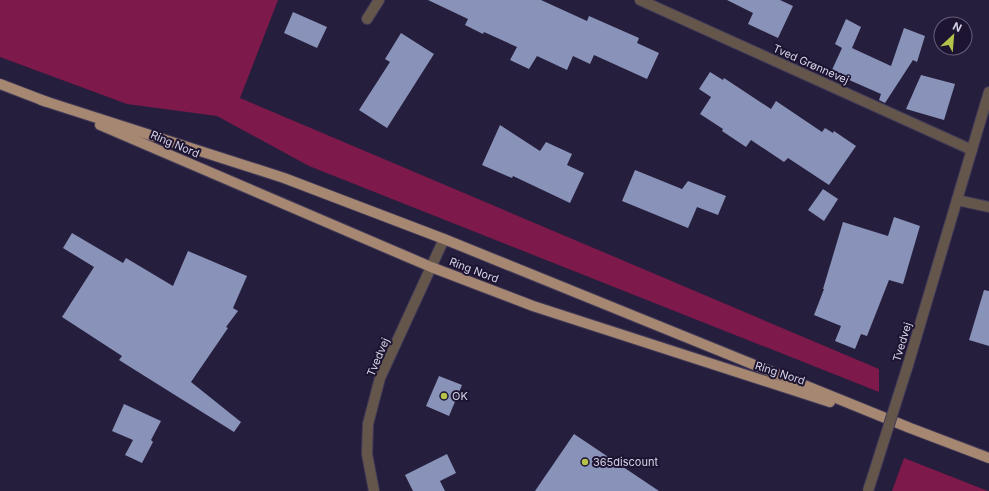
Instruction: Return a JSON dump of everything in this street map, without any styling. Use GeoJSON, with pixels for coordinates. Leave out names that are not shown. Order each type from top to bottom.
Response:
{"type":"FeatureCollection","features":[{"type":"Feature","properties":{"kind":"main road","name":"Ring Nord"},"geometry":{"type":"LineString","coordinates":[[0,84],[41,100],[432,267],[533,306],[910,428]]}},
{"type":"Feature","properties":{"kind":"main road","name":"Ring Nord"},"geometry":{"type":"LineString","coordinates":[[41,100],[284,178],[444,239],[910,428],[989,458]]}},
{"type":"Feature","properties":{"kind":"street"},"geometry":{"type":"LineString","coordinates":[[368,19],[379,0]]}},
{"type":"Feature","properties":{"kind":"street","name":"Tved Grønnevej"},"geometry":{"type":"LineString","coordinates":[[640,0],[972,150]]}},
{"type":"Feature","properties":{"kind":"street","name":"Tvedvej"},"geometry":{"type":"LineString","coordinates":[[868,491],[908,365],[989,92]]}},
{"type":"Feature","properties":{"kind":"street"},"geometry":{"type":"LineString","coordinates":[[956,200],[989,207]]}},
{"type":"Feature","properties":{"kind":"street","name":"Tvedvej"},"geometry":{"type":"LineString","coordinates":[[374,491],[368,454],[368,424],[380,378],[444,239]]}},
{"type":"Feature","properties":{"kind":"shaded area"},"geometry":{"type":"Polygon","coordinates":[[[0,0],[278,0],[240,98],[879,369],[879,392],[309,166],[217,116],[127,104],[0,57],[0,0]]]}},
{"type":"Feature","properties":{"kind":"shaded area"},"geometry":{"type":"Polygon","coordinates":[[[904,458],[988,491],[892,491],[904,458]]]}},
{"type":"Feature","properties":{"kind":"building"},"geometry":{"type":"Polygon","coordinates":[[[428,0],[541,0],[587,21],[589,16],[639,38],[637,43],[659,53],[647,79],[594,55],[590,64],[573,56],[567,70],[537,56],[529,69],[510,60],[517,47],[484,32],[483,34],[465,25],[468,19],[428,0]]]}},
{"type":"Feature","properties":{"kind":"building"},"geometry":{"type":"Polygon","coordinates":[[[727,0],[780,0],[793,6],[778,38],[748,24],[753,13],[727,0]]]}},
{"type":"Feature","properties":{"kind":"building"},"geometry":{"type":"Polygon","coordinates":[[[293,12],[327,27],[317,48],[284,33],[293,12]]]}},
{"type":"Feature","properties":{"kind":"building"},"geometry":{"type":"Polygon","coordinates":[[[846,19],[861,27],[852,48],[891,66],[904,28],[925,36],[917,62],[913,60],[885,103],[879,100],[881,94],[831,72],[842,48],[835,44],[846,19]]]}},
{"type":"Feature","properties":{"kind":"building"},"geometry":{"type":"Polygon","coordinates":[[[401,33],[434,54],[387,128],[359,110],[390,62],[385,59],[401,33]]]}},
{"type":"Feature","properties":{"kind":"building"},"geometry":{"type":"Polygon","coordinates":[[[710,72],[723,80],[724,78],[771,109],[776,101],[822,132],[825,128],[833,133],[834,131],[856,146],[829,185],[788,158],[784,162],[751,140],[746,147],[722,131],[723,129],[700,114],[711,97],[699,89],[710,72]]]}},
{"type":"Feature","properties":{"kind":"building"},"geometry":{"type":"Polygon","coordinates":[[[921,75],[955,84],[944,120],[906,109],[921,75]]]}},
{"type":"Feature","properties":{"kind":"building"},"geometry":{"type":"Polygon","coordinates":[[[500,125],[540,151],[546,142],[572,154],[567,165],[584,173],[570,203],[513,176],[512,178],[482,165],[500,125]]]}},
{"type":"Feature","properties":{"kind":"building"},"geometry":{"type":"Polygon","coordinates":[[[635,170],[682,189],[688,181],[726,196],[718,215],[697,207],[688,228],[622,201],[635,170]]]}},
{"type":"Feature","properties":{"kind":"building"},"geometry":{"type":"Polygon","coordinates":[[[823,189],[838,199],[824,221],[808,210],[823,189]]]}},
{"type":"Feature","properties":{"kind":"building"},"geometry":{"type":"Polygon","coordinates":[[[894,217],[920,226],[903,284],[889,280],[867,336],[861,334],[855,349],[835,341],[841,326],[814,315],[824,289],[843,222],[888,236],[894,217]]]}},
{"type":"Feature","properties":{"kind":"building"},"geometry":{"type":"Polygon","coordinates":[[[72,233],[123,263],[126,258],[173,286],[188,251],[247,276],[233,308],[238,311],[191,382],[241,422],[234,432],[119,360],[122,356],[62,317],[94,267],[63,248],[72,233]]]}},
{"type":"Feature","properties":{"kind":"building"},"geometry":{"type":"Polygon","coordinates":[[[984,290],[989,291],[989,346],[969,340],[984,290]]]}},
{"type":"Feature","properties":{"kind":"building","name":"OK"},"geometry":{"type":"Polygon","coordinates":[[[439,376],[462,385],[449,416],[426,406],[439,376]]]}},
{"type":"Feature","properties":{"kind":"building"},"geometry":{"type":"Polygon","coordinates":[[[124,404],[161,421],[151,440],[153,442],[142,463],[125,455],[133,440],[112,431],[124,404]]]}},
{"type":"Feature","properties":{"kind":"building","name":"365discount"},"geometry":{"type":"Polygon","coordinates":[[[574,434],[586,442],[659,491],[535,491],[574,434]]]}},
{"type":"Feature","properties":{"kind":"building"},"geometry":{"type":"Polygon","coordinates":[[[447,454],[456,473],[440,481],[445,491],[413,491],[405,475],[447,454]]]}},
{"type":"Feature","properties":{"kind":"place","name":"OK"},"geometry":{"type":"Point","coordinates":[444,396]}},
{"type":"Feature","properties":{"kind":"place","name":"365discount"},"geometry":{"type":"Point","coordinates":[585,462]}}]}
